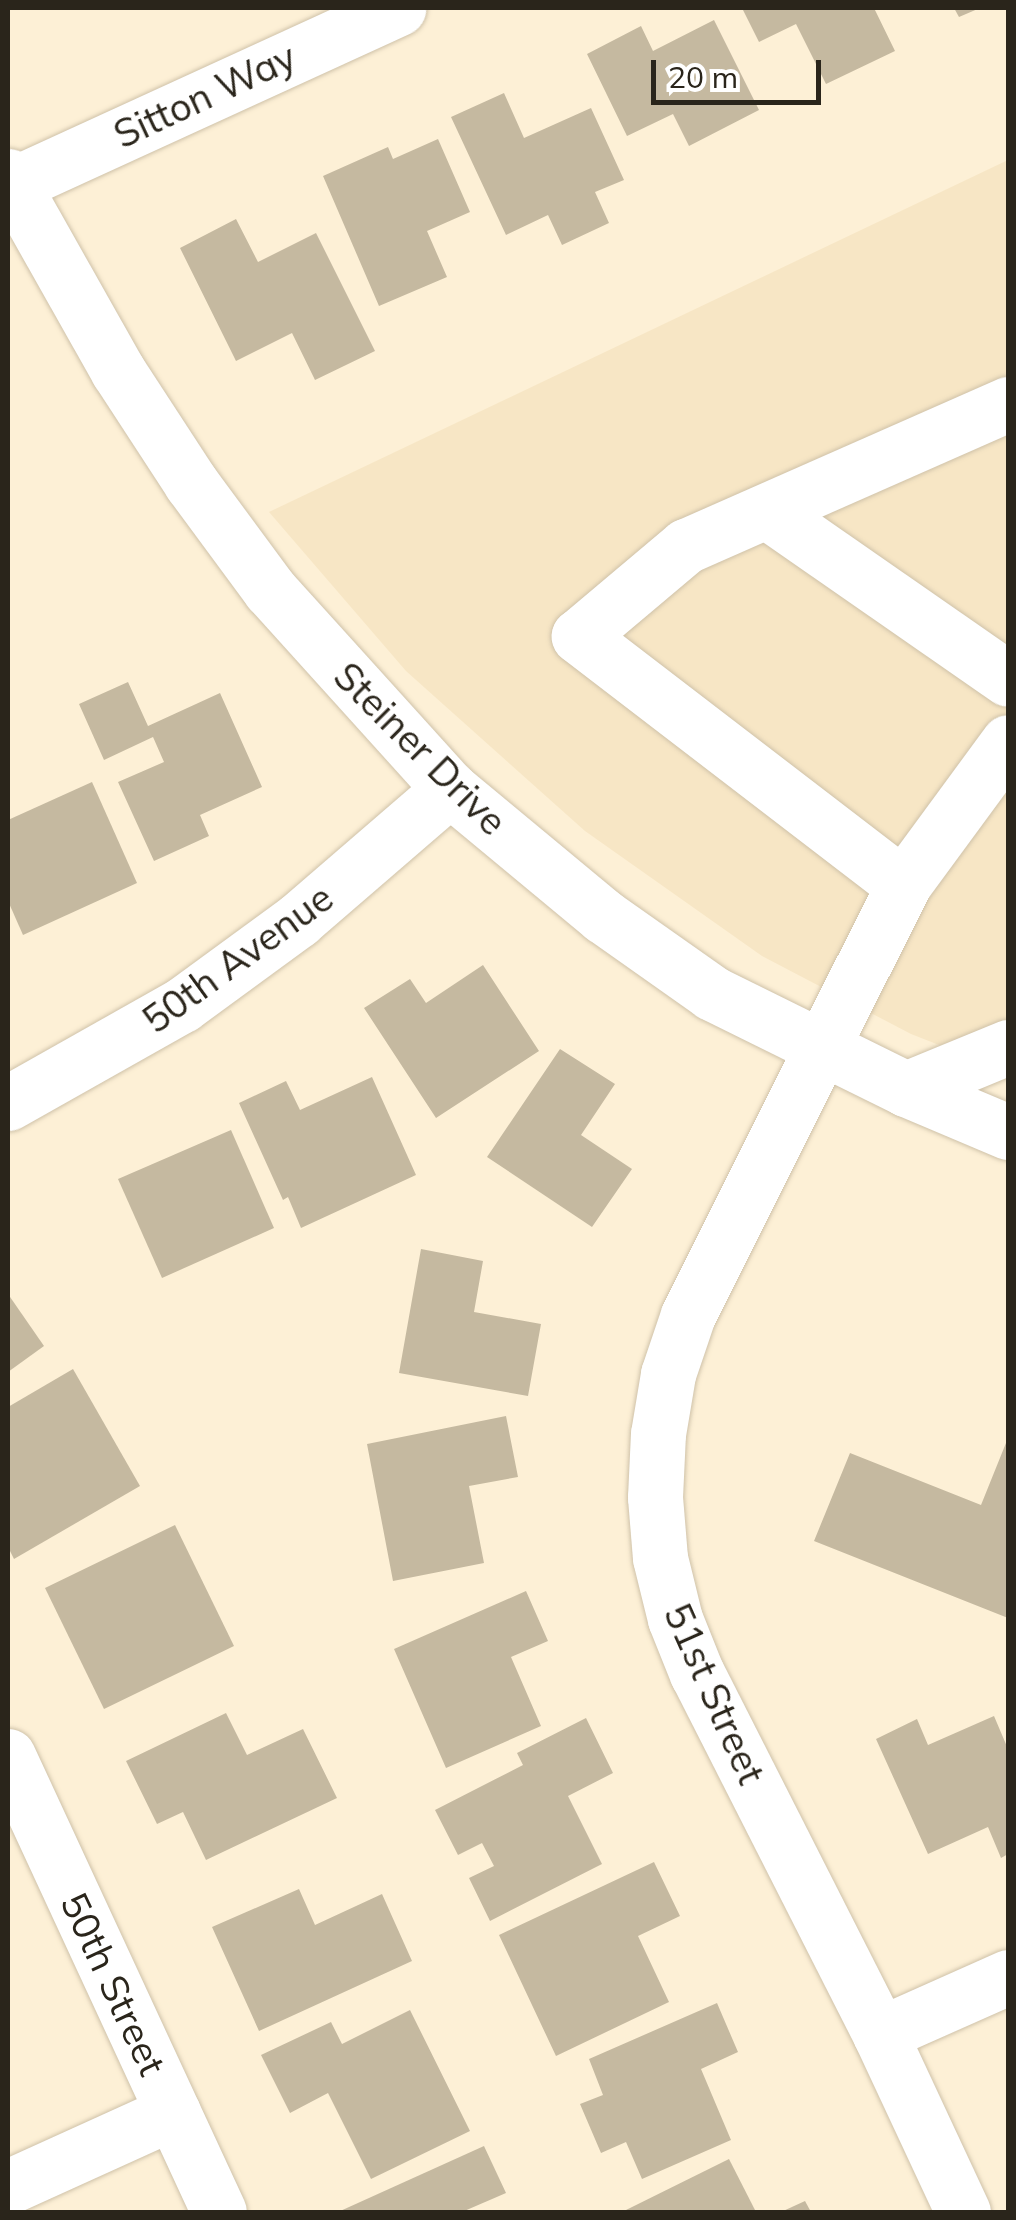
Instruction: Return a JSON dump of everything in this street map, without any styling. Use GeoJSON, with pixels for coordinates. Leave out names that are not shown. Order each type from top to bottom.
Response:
{"type":"FeatureCollection","features":[{"type":"Feature","properties":{"kind":"street","name":"Sitton Way"},"geometry":{"type":"LineString","coordinates":[[10,181],[398,8]]}},
{"type":"Feature","properties":{"kind":"street","name":"Steiner Drive"},"geometry":{"type":"LineString","coordinates":[[10,181],[118,371],[191,483],[270,590],[450,789],[603,916],[712,993],[906,1089],[1008,1132]]}},
{"type":"Feature","properties":{"kind":"street"},"geometry":{"type":"LineString","coordinates":[[903,884],[579,636],[686,546],[1008,404]]}},
{"type":"Feature","properties":{"kind":"street"},"geometry":{"type":"LineString","coordinates":[[768,512],[1008,678]]}},
{"type":"Feature","properties":{"kind":"street","name":"51st Street"},"geometry":{"type":"LineString","coordinates":[[963,2212],[880,2034],[697,1674],[676,1619],[660,1558],[655,1496],[658,1434],[668,1374],[688,1314],[903,884],[1008,742]]}},
{"type":"Feature","properties":{"kind":"street","name":"50th Avenue"},"geometry":{"type":"LineString","coordinates":[[8,1103],[182,1005],[298,920],[450,789]]}},
{"type":"Feature","properties":{"kind":"street"},"geometry":{"type":"LineString","coordinates":[[906,1089],[1008,1047]]}},
{"type":"Feature","properties":{"kind":"street","name":"50th Street"},"geometry":{"type":"LineString","coordinates":[[8,1756],[219,2212]]}},
{"type":"Feature","properties":{"kind":"street"},"geometry":{"type":"LineString","coordinates":[[880,2034],[1008,1977]]}},
{"type":"Feature","properties":{"kind":"street"},"geometry":{"type":"LineString","coordinates":[[8,2187],[173,2112]]}},
{"type":"Feature","properties":{"kind":"shaded area"},"geometry":{"type":"Polygon","coordinates":[[[1008,160],[1008,1072],[911,1034],[762,956],[585,831],[406,671],[269,512],[1008,160]]]}},
{"type":"Feature","properties":{"kind":"building"},"geometry":{"type":"Polygon","coordinates":[[[742,8],[874,8],[895,51],[826,84],[796,24],[759,42],[742,8]]]}},
{"type":"Feature","properties":{"kind":"building"},"geometry":{"type":"Polygon","coordinates":[[[954,8],[980,8],[959,17],[954,8]]]}},
{"type":"Feature","properties":{"kind":"building"},"geometry":{"type":"Polygon","coordinates":[[[714,20],[759,110],[689,146],[673,114],[627,136],[587,54],[641,26],[653,51],[714,20]]]}},
{"type":"Feature","properties":{"kind":"building"},"geometry":{"type":"Polygon","coordinates":[[[504,93],[524,138],[591,108],[624,180],[595,192],[609,223],[562,245],[548,215],[506,235],[451,117],[504,93]]]}},
{"type":"Feature","properties":{"kind":"building"},"geometry":{"type":"Polygon","coordinates":[[[438,139],[470,212],[427,231],[447,277],[379,306],[323,176],[388,147],[393,159],[438,139]]]}},
{"type":"Feature","properties":{"kind":"building"},"geometry":{"type":"Polygon","coordinates":[[[236,219],[258,262],[316,233],[375,351],[315,380],[292,333],[236,361],[180,248],[236,219]]]}},
{"type":"Feature","properties":{"kind":"building"},"geometry":{"type":"Polygon","coordinates":[[[128,682],[148,726],[220,693],[262,787],[200,815],[209,836],[154,861],[118,782],[164,762],[153,737],[104,760],[79,704],[128,682]]]}},
{"type":"Feature","properties":{"kind":"building"},"geometry":{"type":"Polygon","coordinates":[[[92,782],[137,883],[23,935],[8,901],[8,820],[92,782]]]}},
{"type":"Feature","properties":{"kind":"building"},"geometry":{"type":"Polygon","coordinates":[[[483,965],[539,1051],[436,1118],[364,1008],[410,979],[426,1003],[483,965]]]}},
{"type":"Feature","properties":{"kind":"building"},"geometry":{"type":"Polygon","coordinates":[[[560,1049],[615,1084],[581,1135],[632,1169],[592,1227],[487,1157],[560,1049]]]}},
{"type":"Feature","properties":{"kind":"building"},"geometry":{"type":"Polygon","coordinates":[[[372,1077],[416,1175],[301,1228],[288,1197],[283,1200],[239,1103],[286,1081],[300,1110],[372,1077]]]}},
{"type":"Feature","properties":{"kind":"building"},"geometry":{"type":"Polygon","coordinates":[[[231,1130],[274,1228],[162,1278],[118,1179],[231,1130]]]}},
{"type":"Feature","properties":{"kind":"building"},"geometry":{"type":"Polygon","coordinates":[[[421,1249],[483,1261],[474,1312],[541,1324],[528,1396],[399,1373],[421,1249]]]}},
{"type":"Feature","properties":{"kind":"building"},"geometry":{"type":"Polygon","coordinates":[[[8,1294],[44,1346],[8,1372],[8,1294]]]}},
{"type":"Feature","properties":{"kind":"building"},"geometry":{"type":"Polygon","coordinates":[[[73,1369],[140,1486],[14,1559],[8,1547],[8,1407],[73,1369]]]}},
{"type":"Feature","properties":{"kind":"building"},"geometry":{"type":"Polygon","coordinates":[[[506,1416],[518,1477],[469,1486],[484,1563],[393,1581],[367,1444],[506,1416]]]}},
{"type":"Feature","properties":{"kind":"building"},"geometry":{"type":"Polygon","coordinates":[[[1008,1438],[1008,1618],[814,1541],[850,1453],[981,1505],[1008,1438]]]}},
{"type":"Feature","properties":{"kind":"building"},"geometry":{"type":"Polygon","coordinates":[[[175,1525],[234,1646],[104,1709],[45,1588],[175,1525]]]}},
{"type":"Feature","properties":{"kind":"building"},"geometry":{"type":"Polygon","coordinates":[[[526,1591],[548,1641],[511,1657],[541,1726],[446,1768],[394,1649],[526,1591]]]}},
{"type":"Feature","properties":{"kind":"building"},"geometry":{"type":"Polygon","coordinates":[[[226,1713],[247,1755],[303,1729],[337,1798],[206,1860],[183,1812],[157,1824],[126,1761],[226,1713]]]}},
{"type":"Feature","properties":{"kind":"building"},"geometry":{"type":"Polygon","coordinates":[[[994,1716],[1008,1749],[1008,1854],[1001,1858],[988,1827],[928,1854],[876,1739],[917,1719],[928,1745],[994,1716]]]}},
{"type":"Feature","properties":{"kind":"building"},"geometry":{"type":"Polygon","coordinates":[[[586,1718],[613,1773],[568,1796],[602,1864],[490,1921],[469,1878],[494,1866],[482,1843],[458,1855],[435,1810],[523,1765],[517,1753],[586,1718]]]}},
{"type":"Feature","properties":{"kind":"building"},"geometry":{"type":"Polygon","coordinates":[[[654,1862],[680,1916],[638,1936],[669,2002],[556,2056],[499,1935],[654,1862]]]}},
{"type":"Feature","properties":{"kind":"building"},"geometry":{"type":"Polygon","coordinates":[[[299,1889],[315,1925],[382,1894],[412,1961],[259,2031],[212,1927],[299,1889]]]}},
{"type":"Feature","properties":{"kind":"building"},"geometry":{"type":"Polygon","coordinates":[[[717,2003],[738,2052],[701,2069],[731,2140],[642,2179],[626,2142],[601,2153],[580,2104],[603,2095],[589,2059],[717,2003]]]}},
{"type":"Feature","properties":{"kind":"building"},"geometry":{"type":"Polygon","coordinates":[[[410,2010],[470,2131],[371,2179],[328,2093],[290,2113],[261,2055],[331,2022],[342,2044],[410,2010]]]}},
{"type":"Feature","properties":{"kind":"building"},"geometry":{"type":"Polygon","coordinates":[[[484,2146],[506,2193],[462,2212],[338,2212],[484,2146]]]}},
{"type":"Feature","properties":{"kind":"building"},"geometry":{"type":"Polygon","coordinates":[[[729,2159],[756,2212],[626,2210],[729,2159]]]}},
{"type":"Feature","properties":{"kind":"building"},"geometry":{"type":"Polygon","coordinates":[[[805,2201],[811,2212],[781,2212],[805,2201]]]}}]}
